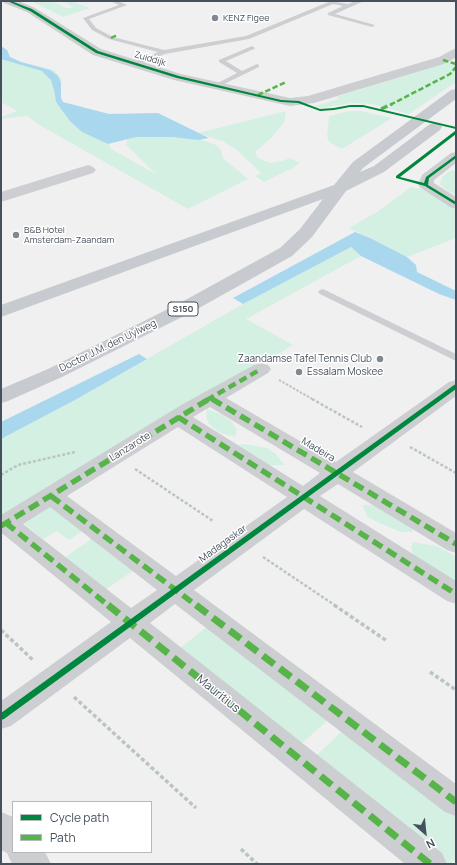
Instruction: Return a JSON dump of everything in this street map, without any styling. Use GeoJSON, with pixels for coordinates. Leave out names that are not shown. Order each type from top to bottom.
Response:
{"type":"FeatureCollection","features":[{"type":"Feature","properties":{"kind":"main road","name":"Doctor J.M. den Uylweg"},"geometry":{"type":"LineString","coordinates":[[1,397],[55,373],[184,308],[286,252],[306,233],[358,165],[456,93]]}},
{"type":"Feature","properties":{"kind":"main road","name":"Doctor J.M. den Uylweg"},"geometry":{"type":"LineString","coordinates":[[1,311],[340,188],[379,169],[456,111]]}},
{"type":"Feature","properties":{"kind":"street","name":"Zuiddijk"},"geometry":{"type":"LineString","coordinates":[[8,1],[31,10],[97,52],[216,86],[281,101],[299,102],[309,100],[443,60],[456,52]]}},
{"type":"Feature","properties":{"kind":"street"},"geometry":{"type":"LineString","coordinates":[[456,156],[426,178],[426,185],[456,204]]}},
{"type":"Feature","properties":{"kind":"street"},"geometry":{"type":"LineString","coordinates":[[1,198],[88,170]]}},
{"type":"Feature","properties":{"kind":"street","name":"Lanzarote"},"geometry":{"type":"LineString","coordinates":[[3,525],[178,417],[261,369]]}},
{"type":"Feature","properties":{"kind":"street","name":"Madagaskar"},"geometry":{"type":"LineString","coordinates":[[1,717],[456,386]]}},
{"type":"Feature","properties":{"kind":"street","name":"Madeira"},"geometry":{"type":"LineString","coordinates":[[211,398],[456,544]]}},
{"type":"Feature","properties":{"kind":"street"},"geometry":{"type":"LineString","coordinates":[[178,417],[456,594]]}},
{"type":"Feature","properties":{"kind":"street"},"geometry":{"type":"LineString","coordinates":[[51,496],[456,802]]}},
{"type":"Feature","properties":{"kind":"street","name":"Mauritius"},"geometry":{"type":"LineString","coordinates":[[3,525],[130,623],[430,864]]}},
{"type":"Feature","properties":{"kind":"street"},"geometry":{"type":"LineString","coordinates":[[1,827],[12,839]]}},
{"type":"Feature","properties":{"kind":"street"},"geometry":{"type":"LineString","coordinates":[[25,853],[34,864]]}},
{"type":"Feature","properties":{"kind":"lane"},"geometry":{"type":"LineString","coordinates":[[113,1],[124,5],[86,18],[94,29],[111,38],[164,52]]}},
{"type":"Feature","properties":{"kind":"lane"},"geometry":{"type":"LineString","coordinates":[[361,1],[330,14],[372,24]]}},
{"type":"Feature","properties":{"kind":"lane"},"geometry":{"type":"LineString","coordinates":[[135,64],[164,52],[247,38],[332,2],[348,6]]}},
{"type":"Feature","properties":{"kind":"lane"},"geometry":{"type":"LineString","coordinates":[[241,73],[221,61],[252,48]]}},
{"type":"Feature","properties":{"kind":"lane"},"geometry":{"type":"LineString","coordinates":[[216,86],[257,66]]}},
{"type":"Feature","properties":{"kind":"lane"},"geometry":{"type":"LineString","coordinates":[[323,292],[456,358]]}},
{"type":"Feature","properties":{"kind":"path"},"geometry":{"type":"LineString","coordinates":[[261,369],[456,473]]}},
{"type":"Feature","properties":{"kind":"path"},"geometry":{"type":"LineString","coordinates":[[1,475],[18,465],[75,452],[80,449]]}},
{"type":"Feature","properties":{"kind":"path"},"geometry":{"type":"LineString","coordinates":[[116,456],[213,521]]}},
{"type":"Feature","properties":{"kind":"path"},"geometry":{"type":"LineString","coordinates":[[241,542],[387,641]]}},
{"type":"Feature","properties":{"kind":"path"},"geometry":{"type":"LineString","coordinates":[[1,630],[196,808]]}},
{"type":"Feature","properties":{"kind":"path"},"geometry":{"type":"LineString","coordinates":[[430,672],[456,690]]}},
{"type":"Feature","properties":{"kind":"path"},"geometry":{"type":"LineString","coordinates":[[241,849],[257,864]]}},
{"type":"Feature","properties":{"kind":"green space"},"geometry":{"type":"Polygon","coordinates":[[[31,1],[49,1],[66,8],[74,8],[67,3],[57,1],[71,1],[90,8],[63,17],[31,1]]]}},
{"type":"Feature","properties":{"kind":"green space"},"geometry":{"type":"Polygon","coordinates":[[[10,57],[21,62],[54,70],[62,80],[54,90],[56,102],[82,132],[109,144],[111,149],[156,174],[126,145],[128,136],[188,137],[216,145],[221,150],[223,158],[248,179],[188,209],[41,126],[27,116],[1,119],[1,117],[17,111],[1,102],[1,59],[10,57]]]}},
{"type":"Feature","properties":{"kind":"green space"},"geometry":{"type":"Polygon","coordinates":[[[456,60],[456,82],[409,114],[372,104],[352,103],[321,108],[314,106],[339,99],[336,97],[456,60]]]}},
{"type":"Feature","properties":{"kind":"green space"},"geometry":{"type":"Polygon","coordinates":[[[286,111],[284,123],[271,138],[255,152],[258,158],[270,163],[290,158],[300,163],[264,182],[255,176],[261,173],[237,150],[222,141],[198,133],[286,111]]]}},
{"type":"Feature","properties":{"kind":"green space"},"geometry":{"type":"Polygon","coordinates":[[[348,111],[360,111],[392,118],[342,149],[329,142],[327,136],[329,116],[348,111]]]}},
{"type":"Feature","properties":{"kind":"green space"},"geometry":{"type":"Polygon","coordinates":[[[451,170],[456,171],[456,175],[454,177],[456,178],[456,195],[445,189],[440,184],[442,177],[451,170]]]}},
{"type":"Feature","properties":{"kind":"green space"},"geometry":{"type":"Polygon","coordinates":[[[411,187],[423,189],[456,210],[456,238],[407,257],[349,228],[377,212],[411,187]]]}},
{"type":"Feature","properties":{"kind":"green space"},"geometry":{"type":"Polygon","coordinates":[[[351,247],[361,256],[246,319],[293,345],[1,523],[1,439],[75,400],[243,304],[351,247]]]}},
{"type":"Feature","properties":{"kind":"green space"},"geometry":{"type":"Polygon","coordinates":[[[207,409],[223,415],[232,422],[237,430],[235,437],[220,433],[212,427],[206,416],[207,409]]]}},
{"type":"Feature","properties":{"kind":"green space"},"geometry":{"type":"Polygon","coordinates":[[[244,444],[267,448],[276,454],[284,465],[268,465],[237,445],[244,444]]]}},
{"type":"Feature","properties":{"kind":"green space"},"geometry":{"type":"Polygon","coordinates":[[[51,504],[84,530],[69,540],[57,531],[43,539],[22,522],[51,504]]]}},
{"type":"Feature","properties":{"kind":"green space"},"geometry":{"type":"Polygon","coordinates":[[[362,505],[371,505],[386,509],[411,526],[413,532],[401,532],[379,523],[368,517],[362,505]]]}},
{"type":"Feature","properties":{"kind":"green space"},"geometry":{"type":"Polygon","coordinates":[[[94,537],[136,569],[105,590],[64,558],[94,537]]]}},
{"type":"Feature","properties":{"kind":"green space"},"geometry":{"type":"Polygon","coordinates":[[[413,542],[437,546],[453,555],[456,558],[456,584],[414,558],[411,548],[413,542]]]}},
{"type":"Feature","properties":{"kind":"green space"},"geometry":{"type":"Polygon","coordinates":[[[209,625],[329,719],[299,746],[179,649],[209,625]]]}},
{"type":"Feature","properties":{"kind":"green space"},"geometry":{"type":"Polygon","coordinates":[[[345,728],[456,815],[456,858],[451,864],[444,864],[314,758],[345,728]]]}},
{"type":"Feature","properties":{"kind":"water"},"geometry":{"type":"Polygon","coordinates":[[[1,46],[7,50],[10,57],[21,62],[50,70],[58,76],[61,83],[61,98],[63,102],[109,114],[158,113],[209,138],[198,140],[173,137],[136,137],[108,144],[82,132],[70,121],[56,102],[51,80],[42,71],[1,59],[1,46]]]}},
{"type":"Feature","properties":{"kind":"water"},"geometry":{"type":"Polygon","coordinates":[[[355,232],[407,257],[416,265],[417,272],[456,291],[456,300],[439,294],[361,256],[351,247],[243,304],[233,298],[355,232]]]}},
{"type":"Feature","properties":{"kind":"water"},"geometry":{"type":"Polygon","coordinates":[[[139,354],[147,359],[75,400],[1,439],[1,422],[139,354]]]}},
{"type":"Feature","properties":{"kind":"marked path"},"geometry":{"type":"LineString","coordinates":[[111,38],[117,35]]}},
{"type":"Feature","properties":{"kind":"marked path"},"geometry":{"type":"LineString","coordinates":[[443,60],[456,64]]}},
{"type":"Feature","properties":{"kind":"marked path"},"geometry":{"type":"LineString","coordinates":[[381,109],[450,74],[456,67]]}},
{"type":"Feature","properties":{"kind":"marked path"},"geometry":{"type":"LineString","coordinates":[[258,95],[286,82]]}},
{"type":"Feature","properties":{"kind":"marked path"},"geometry":{"type":"LineString","coordinates":[[1,526],[191,409],[261,369]]}},
{"type":"Feature","properties":{"kind":"marked path"},"geometry":{"type":"LineString","coordinates":[[211,398],[456,544]]}},
{"type":"Feature","properties":{"kind":"marked path"},"geometry":{"type":"LineString","coordinates":[[178,417],[456,594]]}},
{"type":"Feature","properties":{"kind":"marked path"},"geometry":{"type":"LineString","coordinates":[[51,496],[456,802]]}},
{"type":"Feature","properties":{"kind":"marked path"},"geometry":{"type":"LineString","coordinates":[[6,523],[430,864]]}},
{"type":"Feature","properties":{"kind":"cycle path"},"geometry":{"type":"LineString","coordinates":[[8,1],[31,10],[97,52],[178,77],[281,101],[299,102],[320,110],[350,106],[363,106],[456,128]]}},
{"type":"Feature","properties":{"kind":"cycle path"},"geometry":{"type":"LineString","coordinates":[[426,185],[397,177],[456,132]]}},
{"type":"Feature","properties":{"kind":"cycle path"},"geometry":{"type":"LineString","coordinates":[[456,156],[427,178],[426,185],[456,204]]}},
{"type":"Feature","properties":{"kind":"cycle path"},"geometry":{"type":"LineString","coordinates":[[1,717],[456,386]]}},
{"type":"Feature","properties":{"kind":"place","name":"KENZ Figee"},"geometry":{"type":"Point","coordinates":[215,18]}},
{"type":"Feature","properties":{"kind":"place","name":"B&B Hotel Amsterdam-Zaandam"},"geometry":{"type":"Point","coordinates":[16,235]}},
{"type":"Feature","properties":{"kind":"place","name":"Zaandamse Tafel Tennis Club"},"geometry":{"type":"Point","coordinates":[380,359]}},
{"type":"Feature","properties":{"kind":"place","name":"Essalam Moskee"},"geometry":{"type":"Point","coordinates":[299,372]}}]}
